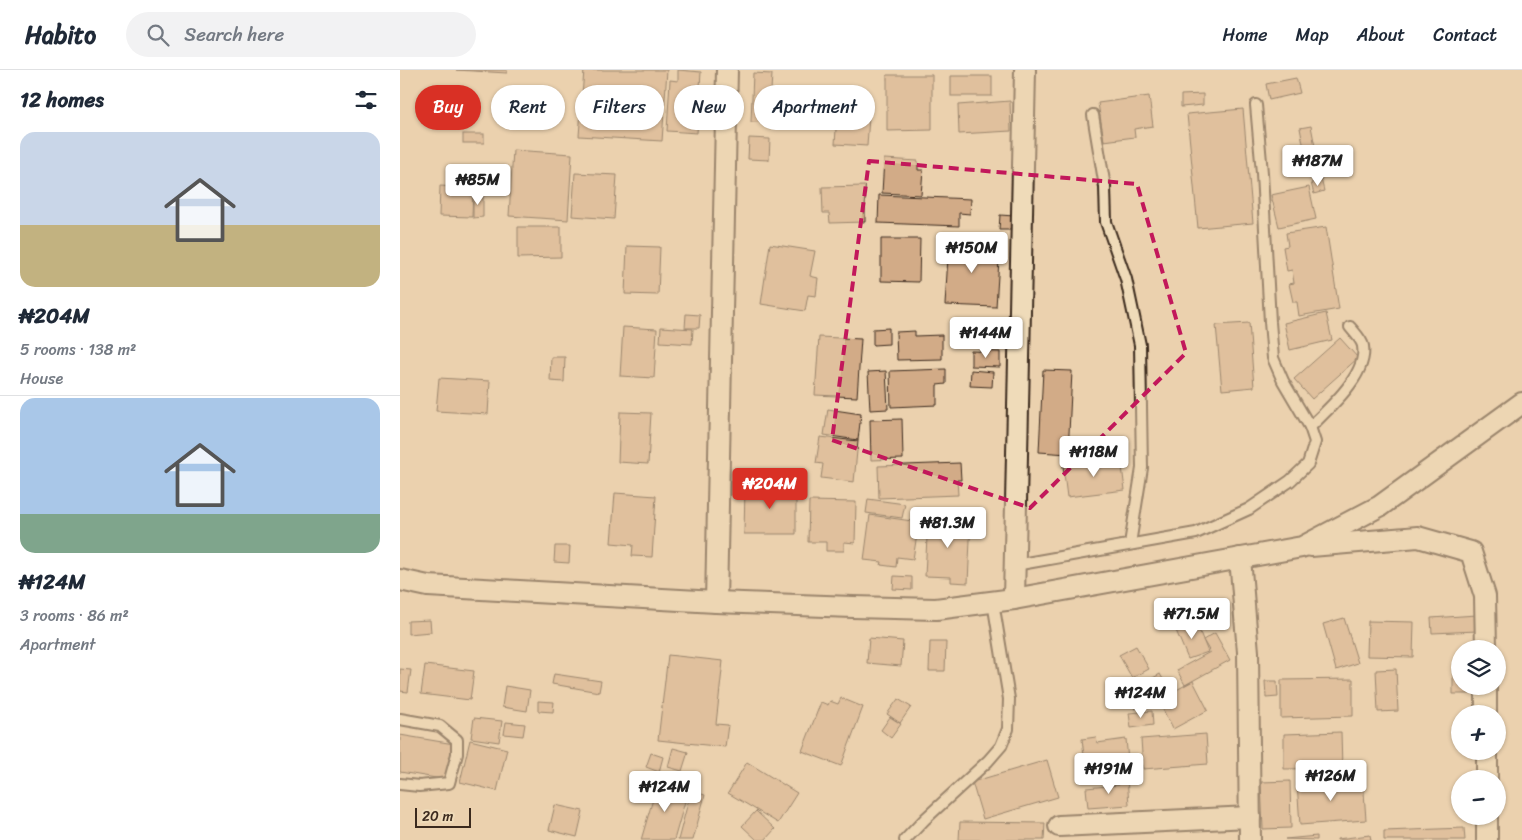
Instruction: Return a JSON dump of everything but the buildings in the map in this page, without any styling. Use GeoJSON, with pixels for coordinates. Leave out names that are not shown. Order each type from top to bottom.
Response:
{"type":"FeatureCollection","features":[{"type":"Feature","properties":{"kind":"street"},"geometry":{"type":"LineString","coordinates":[[716,602],[727,70]]}},
{"type":"Feature","properties":{"kind":"street"},"geometry":{"type":"LineString","coordinates":[[1014,600],[1025,70]]}},
{"type":"Feature","properties":{"kind":"street"},"geometry":{"type":"LineString","coordinates":[[1302,547],[1380,506],[1522,403]]}},
{"type":"Feature","properties":{"kind":"street"},"geometry":{"type":"LineString","coordinates":[[400,580],[428,586],[716,602],[936,609],[1014,600],[1302,547],[1418,537],[1471,552],[1485,596],[1486,640]]}},
{"type":"Feature","properties":{"kind":"street"},"geometry":{"type":"LineString","coordinates":[[1240,558],[1248,652],[1250,840]]}},
{"type":"Feature","properties":{"kind":"street"},"geometry":{"type":"LineString","coordinates":[[400,591],[428,586]]}},
{"type":"Feature","properties":{"kind":"street"},"geometry":{"type":"LineString","coordinates":[[1059,826],[1250,817]]}},
{"type":"Feature","properties":{"kind":"street"},"geometry":{"type":"LineString","coordinates":[[1487,825],[1487,840]]}},
{"type":"Feature","properties":{"kind":"lane"},"geometry":{"type":"LineString","coordinates":[[1015,565],[1196,533],[1249,509],[1290,480],[1308,464],[1315,442],[1310,426],[1283,381],[1273,358],[1256,105]]}},
{"type":"Feature","properties":{"kind":"lane"},"geometry":{"type":"LineString","coordinates":[[1093,115],[1105,187],[1106,222],[1126,279],[1140,344],[1142,468],[1130,544]]}},
{"type":"Feature","properties":{"kind":"lane"},"geometry":{"type":"LineString","coordinates":[[1310,426],[1345,393],[1362,363],[1363,345],[1350,327]]}},
{"type":"Feature","properties":{"kind":"lane"},"geometry":{"type":"LineString","coordinates":[[905,840],[988,761],[1001,746],[1008,729],[1009,699],[993,602]]}},
{"type":"Feature","properties":{"kind":"lane"},"geometry":{"type":"LineString","coordinates":[[400,719],[440,726],[457,740],[457,754],[449,783],[426,786],[400,784]]}},
{"type":"Feature","properties":{"kind":"highlighted area"},"geometry":{"type":"Polygon","coordinates":[[[869,161],[1137,184],[1186,353],[1030,508],[832,440],[869,161]]]}}]}
